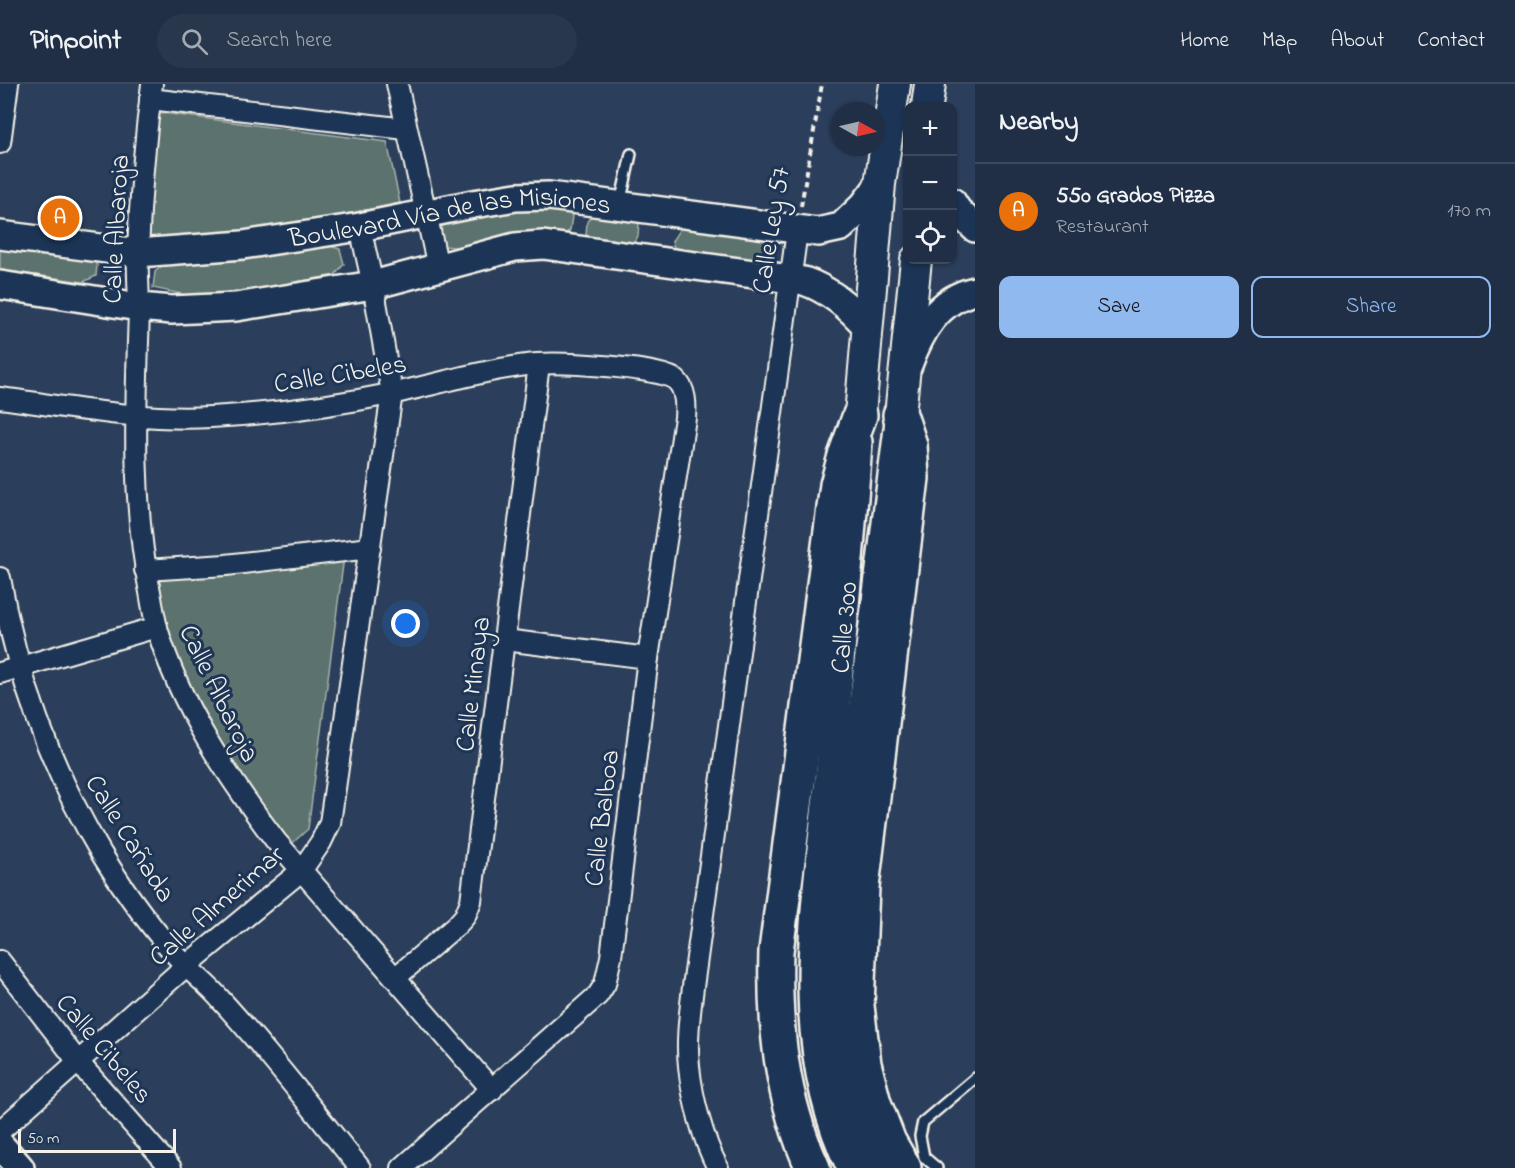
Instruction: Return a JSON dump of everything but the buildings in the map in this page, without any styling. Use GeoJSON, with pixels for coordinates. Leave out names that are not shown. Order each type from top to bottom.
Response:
{"type":"FeatureCollection","features":[{"type":"Feature","properties":{"kind":"highway"},"geometry":{"type":"LineString","coordinates":[[900,415],[910,445],[912,478],[862,887],[857,1006],[864,1064],[874,1103],[889,1142],[916,1162]]}},
{"type":"Feature","properties":{"kind":"highway"},"geometry":{"type":"LineString","coordinates":[[813,1168],[796,1126],[780,1062],[776,1008],[776,951],[837,485],[860,416]]}},
{"type":"Feature","properties":{"kind":"main road","name":"Calle 300"},"geometry":{"type":"LineString","coordinates":[[860,416],[880,184],[895,84]]}},
{"type":"Feature","properties":{"kind":"main road"},"geometry":{"type":"LineString","coordinates":[[928,102],[930,84]]}},
{"type":"Feature","properties":{"kind":"main road","name":"Calle 300"},"geometry":{"type":"LineString","coordinates":[[900,415],[916,264]]}},
{"type":"Feature","properties":{"kind":"street"},"geometry":{"type":"LineString","coordinates":[[0,137],[8,84]]}},
{"type":"Feature","properties":{"kind":"street"},"geometry":{"type":"LineString","coordinates":[[397,84],[438,267]]}},
{"type":"Feature","properties":{"kind":"street"},"geometry":{"type":"LineString","coordinates":[[151,92],[406,129]]}},
{"type":"Feature","properties":{"kind":"street","name":"Calle Albaroja"},"geometry":{"type":"LineString","coordinates":[[151,92],[138,253],[139,308],[135,416],[138,514],[145,570],[157,627],[179,685],[223,768],[276,841],[301,871],[492,1090]]}},
{"type":"Feature","properties":{"kind":"street","name":"Boulevard Vía de las Misiones"},"geometry":{"type":"LineString","coordinates":[[0,235],[138,253],[243,244],[360,227],[516,197],[549,196],[796,231],[819,232],[841,227],[864,205],[880,184]]}},
{"type":"Feature","properties":{"kind":"street"},"geometry":{"type":"LineString","coordinates":[[957,208],[975,228]]}},
{"type":"Feature","properties":{"kind":"street","name":"Calle Almerimar"},"geometry":{"type":"LineString","coordinates":[[0,1131],[186,966],[301,871],[321,842],[330,823],[392,393],[360,227]]}},
{"type":"Feature","properties":{"kind":"street","name":"Calle Ley 57"},"geometry":{"type":"LineString","coordinates":[[718,1168],[712,1157],[696,1105],[688,1065],[689,1027],[694,975],[796,231]]}},
{"type":"Feature","properties":{"kind":"street","name":"Boulevard Vía de las Misiones"},"geometry":{"type":"LineString","coordinates":[[0,285],[139,308],[172,310],[236,307],[373,285],[515,247],[543,245],[790,279],[820,286],[843,302],[868,328]]}},
{"type":"Feature","properties":{"kind":"street"},"geometry":{"type":"LineString","coordinates":[[905,371],[915,345],[928,323],[943,307],[963,294],[975,291]]}},
{"type":"Feature","properties":{"kind":"street","name":"Calle Cibeles"},"geometry":{"type":"LineString","coordinates":[[0,398],[135,416],[172,419],[214,417],[318,406],[392,393],[501,369],[538,364],[598,366],[667,375],[678,381],[681,387]]}},
{"type":"Feature","properties":{"kind":"street","name":"Calle Minaya"},"geometry":{"type":"LineString","coordinates":[[395,978],[457,925],[465,916],[471,901],[538,364]]}},
{"type":"Feature","properties":{"kind":"street","name":"Calle Balboa"},"geometry":{"type":"LineString","coordinates":[[402,1168],[598,995],[605,984],[611,957],[648,658],[685,418],[686,407],[681,387]]}},
{"type":"Feature","properties":{"kind":"street","name":"Calle 300"},"geometry":{"type":"LineString","coordinates":[[877,1168],[859,1128],[835,1033],[836,959],[840,883],[900,415]]}},
{"type":"Feature","properties":{"kind":"street","name":"Calle 300"},"geometry":{"type":"LineString","coordinates":[[851,1168],[840,1145],[819,1070],[812,1023],[812,965],[850,563],[860,416]]}},
{"type":"Feature","properties":{"kind":"street"},"geometry":{"type":"LineString","coordinates":[[145,570],[226,565],[370,548]]}},
{"type":"Feature","properties":{"kind":"street","name":"Calle Cañada"},"geometry":{"type":"LineString","coordinates":[[0,578],[6,615],[34,712],[70,797],[91,835],[141,911],[186,966],[228,1008],[360,1168]]}},
{"type":"Feature","properties":{"kind":"street"},"geometry":{"type":"LineString","coordinates":[[0,674],[157,627]]}},
{"type":"Feature","properties":{"kind":"street"},"geometry":{"type":"LineString","coordinates":[[505,640],[648,658]]}},
{"type":"Feature","properties":{"kind":"street","name":"Calle Cibeles"},"geometry":{"type":"LineString","coordinates":[[0,961],[79,1063],[171,1168]]}},
{"type":"Feature","properties":{"kind":"street"},"geometry":{"type":"LineString","coordinates":[[0,1145],[20,1168]]}},
{"type":"Feature","properties":{"kind":"lane"},"geometry":{"type":"LineString","coordinates":[[620,205],[631,154]]}},
{"type":"Feature","properties":{"kind":"lane"},"geometry":{"type":"LineString","coordinates":[[937,1168],[916,1162],[922,1122],[975,1078]]}},
{"type":"Feature","properties":{"kind":"path","name":"Calle Ley 57"},"geometry":{"type":"LineString","coordinates":[[796,231],[822,84]]}},
{"type":"Feature","properties":{"kind":"green space"},"geometry":{"type":"Polygon","coordinates":[[[155,112],[387,142],[400,203],[282,227],[183,240],[141,239],[155,112]]]}},
{"type":"Feature","properties":{"kind":"green space"},"geometry":{"type":"Polygon","coordinates":[[[509,207],[564,210],[572,216],[570,230],[563,236],[454,247],[444,246],[440,235],[444,221],[509,207]]]}},
{"type":"Feature","properties":{"kind":"green space"},"geometry":{"type":"Polygon","coordinates":[[[594,211],[632,216],[639,223],[638,236],[633,245],[586,236],[587,222],[594,211]]]}},
{"type":"Feature","properties":{"kind":"green space"},"geometry":{"type":"Polygon","coordinates":[[[683,224],[772,238],[766,264],[675,250],[672,241],[683,224]]]}},
{"type":"Feature","properties":{"kind":"green space"},"geometry":{"type":"Polygon","coordinates":[[[0,241],[83,250],[97,265],[96,276],[83,282],[0,270],[0,241]]]}},
{"type":"Feature","properties":{"kind":"green space"},"geometry":{"type":"Polygon","coordinates":[[[315,245],[340,249],[344,264],[335,275],[247,291],[195,297],[153,288],[155,272],[165,262],[315,245]]]}},
{"type":"Feature","properties":{"kind":"green space"},"geometry":{"type":"Polygon","coordinates":[[[344,557],[308,829],[286,849],[231,772],[165,635],[153,574],[344,557]]]}},
{"type":"Feature","properties":{"kind":"place","name":"550 Grados Pizza"},"geometry":{"type":"Point","coordinates":[60,218]}}]}
